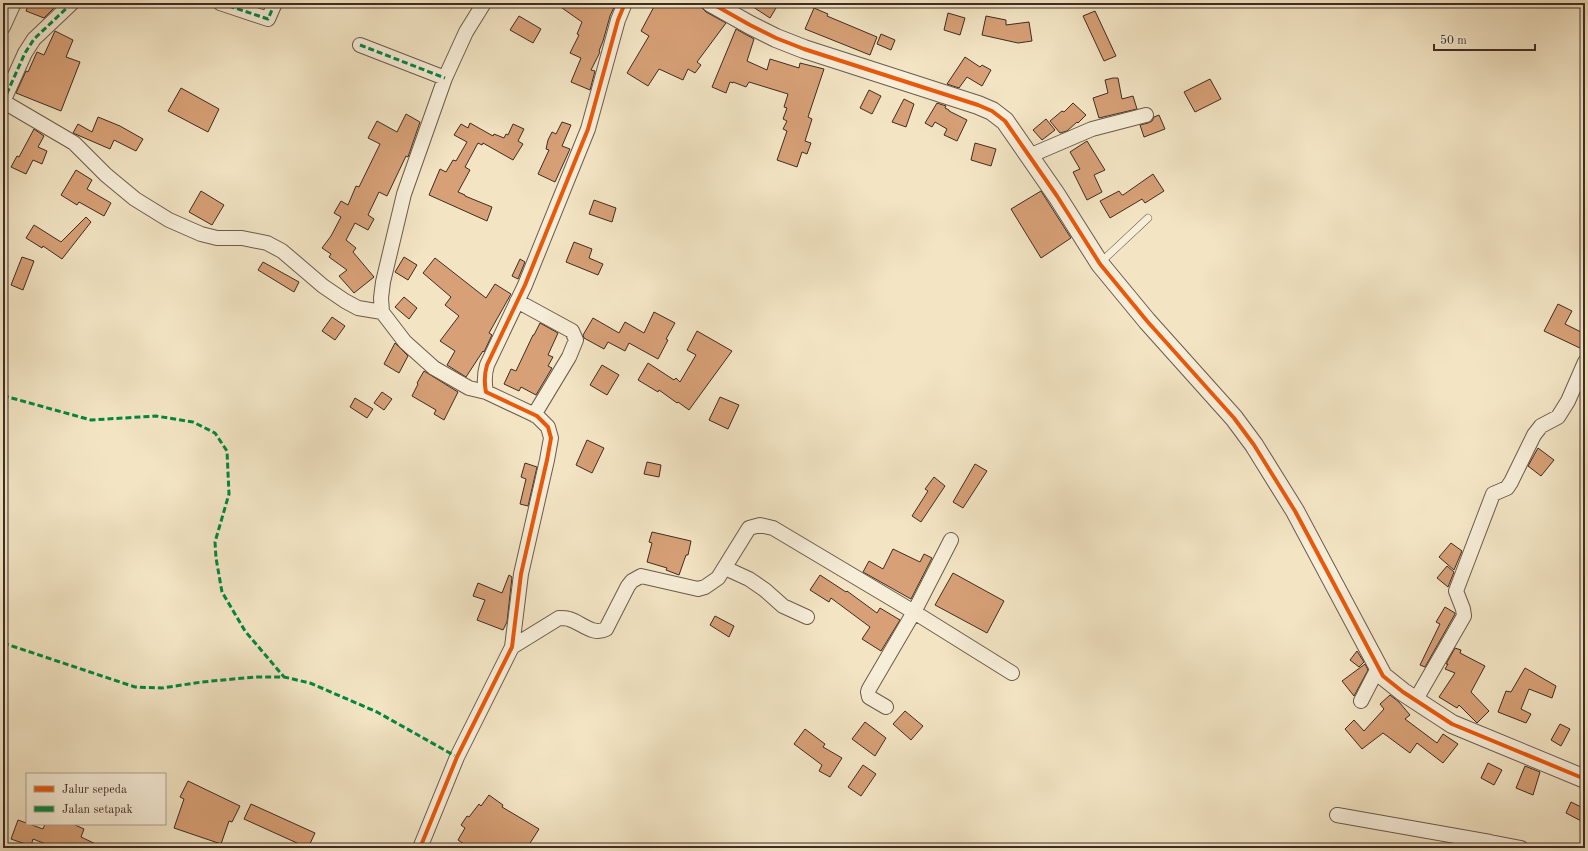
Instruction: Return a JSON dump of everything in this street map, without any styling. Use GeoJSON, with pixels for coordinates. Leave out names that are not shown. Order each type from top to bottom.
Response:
{"type":"FeatureCollection","features":[{"type":"Feature","properties":{"kind":"street"},"geometry":{"type":"LineString","coordinates":[[3,27],[14,3]]}},
{"type":"Feature","properties":{"kind":"street"},"geometry":{"type":"LineString","coordinates":[[72,3],[34,39],[25,53],[3,102],[74,143],[106,175],[135,199],[169,220],[201,234],[217,238],[242,238],[267,243],[282,251],[323,286],[344,301],[358,308],[382,312]]}},
{"type":"Feature","properties":{"kind":"street"},"geometry":{"type":"LineString","coordinates":[[220,3],[268,19],[275,3]]}},
{"type":"Feature","properties":{"kind":"street"},"geometry":{"type":"LineString","coordinates":[[420,848],[457,757],[512,647],[521,574],[551,438],[548,427],[534,415],[486,392],[469,388],[434,368],[405,342],[382,312],[381,298],[383,282],[404,194],[445,78],[466,32],[484,3]]}},
{"type":"Feature","properties":{"kind":"street"},"geometry":{"type":"LineString","coordinates":[[486,392],[484,383],[487,365],[517,301],[588,129],[618,20],[626,3]]}},
{"type":"Feature","properties":{"kind":"street"},"geometry":{"type":"LineString","coordinates":[[711,3],[750,25],[790,44],[978,105],[992,111],[1005,121],[1057,196],[1100,264],[1147,321],[1234,418],[1254,445],[1294,511],[1383,676],[1415,701],[1452,724],[1585,779]]}},
{"type":"Feature","properties":{"kind":"street"},"geometry":{"type":"LineString","coordinates":[[360,45],[445,78]]}},
{"type":"Feature","properties":{"kind":"street"},"geometry":{"type":"LineString","coordinates":[[1029,156],[1092,129],[1146,115]]}},
{"type":"Feature","properties":{"kind":"street"},"geometry":{"type":"LineString","coordinates":[[517,301],[572,331],[576,340],[569,357],[534,415]]}},
{"type":"Feature","properties":{"kind":"street"},"geometry":{"type":"LineString","coordinates":[[1415,701],[1464,616],[1464,609],[1456,591],[1494,494],[1503,490],[1511,482],[1534,434],[1541,426],[1558,417],[1568,401],[1585,362]]}},
{"type":"Feature","properties":{"kind":"street"},"geometry":{"type":"LineString","coordinates":[[512,647],[559,618],[570,619],[595,632],[601,632],[606,629],[628,586],[632,581],[641,576],[698,589],[712,583],[718,578],[725,568],[749,528],[760,525],[767,526],[914,612],[1012,673]]}},
{"type":"Feature","properties":{"kind":"street"},"geometry":{"type":"LineString","coordinates":[[886,707],[869,697],[868,692],[914,612],[951,540]]}},
{"type":"Feature","properties":{"kind":"street"},"geometry":{"type":"LineString","coordinates":[[725,568],[749,579],[765,590],[783,606],[807,617]]}},
{"type":"Feature","properties":{"kind":"street"},"geometry":{"type":"LineString","coordinates":[[1361,701],[1378,668]]}},
{"type":"Feature","properties":{"kind":"street"},"geometry":{"type":"LineString","coordinates":[[1337,815],[1490,845],[1521,848]]}},
{"type":"Feature","properties":{"kind":"lane"},"geometry":{"type":"LineString","coordinates":[[1100,264],[1148,218]]}},
{"type":"Feature","properties":{"kind":"building"},"geometry":{"type":"Polygon","coordinates":[[[29,3],[56,3],[53,9],[44,18],[26,11],[29,3]]]}},
{"type":"Feature","properties":{"kind":"building"},"geometry":{"type":"Polygon","coordinates":[[[555,3],[616,3],[610,16],[599,51],[600,52],[591,70],[595,71],[590,90],[571,82],[581,58],[570,53],[579,35],[577,34],[582,22],[555,3]]]}},
{"type":"Feature","properties":{"kind":"building"},"geometry":{"type":"Polygon","coordinates":[[[656,3],[701,3],[702,8],[706,12],[726,23],[697,62],[701,65],[695,73],[688,69],[683,80],[659,69],[648,86],[627,73],[649,36],[641,31],[656,3]]]}},
{"type":"Feature","properties":{"kind":"building"},"geometry":{"type":"Polygon","coordinates":[[[747,3],[779,3],[770,18],[747,3]]]}},
{"type":"Feature","properties":{"kind":"building"},"geometry":{"type":"Polygon","coordinates":[[[814,8],[828,14],[827,16],[877,37],[870,55],[805,29],[814,8]]]}},
{"type":"Feature","properties":{"kind":"building"},"geometry":{"type":"Polygon","coordinates":[[[1095,11],[1116,56],[1104,61],[1083,16],[1095,11]]]}},
{"type":"Feature","properties":{"kind":"building"},"geometry":{"type":"Polygon","coordinates":[[[948,13],[965,18],[960,35],[944,30],[948,13]]]}},
{"type":"Feature","properties":{"kind":"building"},"geometry":{"type":"Polygon","coordinates":[[[519,16],[541,29],[533,43],[510,30],[519,16]]]}},
{"type":"Feature","properties":{"kind":"building"},"geometry":{"type":"Polygon","coordinates":[[[986,16],[1006,20],[1006,25],[1029,22],[1032,41],[1018,43],[982,35],[986,16]]]}},
{"type":"Feature","properties":{"kind":"building"},"geometry":{"type":"Polygon","coordinates":[[[736,29],[754,39],[747,61],[767,70],[770,59],[799,68],[800,63],[824,69],[808,117],[812,119],[805,141],[811,143],[807,154],[802,152],[797,167],[777,160],[787,131],[783,129],[787,121],[783,119],[787,108],[784,107],[788,94],[749,82],[746,87],[730,82],[726,93],[712,87],[736,29]]]}},
{"type":"Feature","properties":{"kind":"building"},"geometry":{"type":"Polygon","coordinates":[[[55,31],[73,40],[66,57],[80,62],[61,111],[16,93],[37,52],[44,55],[55,31]]]}},
{"type":"Feature","properties":{"kind":"building"},"geometry":{"type":"Polygon","coordinates":[[[881,34],[895,40],[891,50],[877,44],[881,34]]]}},
{"type":"Feature","properties":{"kind":"building"},"geometry":{"type":"Polygon","coordinates":[[[965,57],[980,67],[982,65],[991,70],[982,86],[967,77],[959,88],[947,84],[965,57]]]}},
{"type":"Feature","properties":{"kind":"building"},"geometry":{"type":"Polygon","coordinates":[[[1118,78],[1122,99],[1133,96],[1137,109],[1099,118],[1093,98],[1108,93],[1105,80],[1118,78]]]}},
{"type":"Feature","properties":{"kind":"building"},"geometry":{"type":"Polygon","coordinates":[[[1210,79],[1221,99],[1195,112],[1184,92],[1210,79]]]}},
{"type":"Feature","properties":{"kind":"building"},"geometry":{"type":"Polygon","coordinates":[[[181,88],[219,109],[208,132],[168,111],[181,88]]]}},
{"type":"Feature","properties":{"kind":"building"},"geometry":{"type":"Polygon","coordinates":[[[869,90],[881,96],[872,114],[860,108],[869,90]]]}},
{"type":"Feature","properties":{"kind":"building"},"geometry":{"type":"Polygon","coordinates":[[[904,99],[914,104],[906,127],[892,122],[904,99]]]}},
{"type":"Feature","properties":{"kind":"building"},"geometry":{"type":"Polygon","coordinates":[[[937,103],[946,106],[945,108],[949,111],[967,120],[957,141],[944,135],[947,129],[935,122],[932,127],[925,123],[937,103]]]}},
{"type":"Feature","properties":{"kind":"building"},"geometry":{"type":"Polygon","coordinates":[[[1073,103],[1086,115],[1067,131],[1060,133],[1050,121],[1062,111],[1064,112],[1073,103]]]}},
{"type":"Feature","properties":{"kind":"building"},"geometry":{"type":"Polygon","coordinates":[[[406,114],[420,122],[408,157],[406,156],[387,196],[379,192],[368,215],[374,219],[368,230],[355,223],[346,240],[356,248],[353,252],[374,277],[354,293],[339,276],[347,270],[329,257],[331,254],[322,248],[331,236],[341,217],[334,213],[341,201],[348,205],[356,186],[359,187],[380,144],[368,138],[377,121],[397,132],[406,114]]]}},
{"type":"Feature","properties":{"kind":"building"},"geometry":{"type":"Polygon","coordinates":[[[1159,115],[1165,129],[1144,137],[1140,125],[1152,121],[1154,117],[1159,115]]]}},
{"type":"Feature","properties":{"kind":"building"},"geometry":{"type":"Polygon","coordinates":[[[98,117],[120,126],[143,139],[136,151],[114,140],[110,149],[73,133],[78,124],[92,132],[98,117]]]}},
{"type":"Feature","properties":{"kind":"building"},"geometry":{"type":"Polygon","coordinates":[[[1046,119],[1055,130],[1042,140],[1033,130],[1046,119]]]}},
{"type":"Feature","properties":{"kind":"building"},"geometry":{"type":"Polygon","coordinates":[[[562,122],[571,125],[562,146],[570,149],[555,182],[538,174],[549,150],[546,149],[548,140],[552,132],[556,134],[562,122]]]}},
{"type":"Feature","properties":{"kind":"building"},"geometry":{"type":"Polygon","coordinates":[[[470,123],[493,136],[494,134],[504,138],[506,134],[508,135],[513,124],[524,129],[518,141],[523,144],[513,160],[483,143],[482,145],[478,143],[465,167],[470,170],[458,192],[492,207],[487,221],[429,195],[440,169],[446,172],[453,160],[456,161],[467,142],[454,135],[461,124],[468,128],[470,123]]]}},
{"type":"Feature","properties":{"kind":"building"},"geometry":{"type":"Polygon","coordinates":[[[34,129],[44,136],[38,147],[47,151],[42,164],[33,160],[26,174],[11,167],[17,156],[19,157],[34,129]]]}},
{"type":"Feature","properties":{"kind":"building"},"geometry":{"type":"Polygon","coordinates":[[[1087,141],[1105,170],[1094,175],[1102,192],[1087,200],[1073,172],[1080,169],[1070,152],[1087,141]]]}},
{"type":"Feature","properties":{"kind":"building"},"geometry":{"type":"Polygon","coordinates":[[[975,143],[996,149],[991,166],[971,160],[975,143]]]}},
{"type":"Feature","properties":{"kind":"building"},"geometry":{"type":"Polygon","coordinates":[[[76,170],[92,180],[87,189],[111,203],[104,216],[79,202],[77,205],[61,195],[76,170]]]}},
{"type":"Feature","properties":{"kind":"building"},"geometry":{"type":"Polygon","coordinates":[[[1153,174],[1164,191],[1145,203],[1142,199],[1110,218],[1100,201],[1119,191],[1123,195],[1153,174]]]}},
{"type":"Feature","properties":{"kind":"building"},"geometry":{"type":"Polygon","coordinates":[[[201,191],[224,205],[212,225],[189,212],[201,191]]]}},
{"type":"Feature","properties":{"kind":"building"},"geometry":{"type":"Polygon","coordinates":[[[1041,191],[1071,238],[1041,258],[1011,209],[1041,191]]]}},
{"type":"Feature","properties":{"kind":"building"},"geometry":{"type":"Polygon","coordinates":[[[594,200],[616,208],[612,222],[589,214],[594,200]]]}},
{"type":"Feature","properties":{"kind":"building"},"geometry":{"type":"Polygon","coordinates":[[[86,217],[91,222],[62,259],[43,246],[42,248],[26,238],[34,225],[61,242],[86,217]]]}},
{"type":"Feature","properties":{"kind":"building"},"geometry":{"type":"Polygon","coordinates":[[[574,242],[592,249],[589,258],[603,264],[598,275],[566,262],[574,242]]]}},
{"type":"Feature","properties":{"kind":"building"},"geometry":{"type":"Polygon","coordinates":[[[22,257],[34,261],[23,290],[11,285],[22,257]]]}},
{"type":"Feature","properties":{"kind":"building"},"geometry":{"type":"Polygon","coordinates":[[[404,257],[417,265],[408,280],[395,272],[404,257]]]}},
{"type":"Feature","properties":{"kind":"building"},"geometry":{"type":"Polygon","coordinates":[[[435,258],[486,298],[495,284],[511,294],[489,333],[492,335],[484,352],[483,351],[466,377],[447,365],[455,351],[440,341],[459,316],[445,305],[451,297],[423,273],[435,258]]]}},
{"type":"Feature","properties":{"kind":"building"},"geometry":{"type":"Polygon","coordinates":[[[520,259],[525,262],[518,279],[512,276],[520,259]]]}},
{"type":"Feature","properties":{"kind":"building"},"geometry":{"type":"Polygon","coordinates":[[[263,262],[299,282],[294,292],[258,270],[263,262]]]}},
{"type":"Feature","properties":{"kind":"building"},"geometry":{"type":"Polygon","coordinates":[[[404,297],[417,308],[409,319],[395,307],[404,297]]]}},
{"type":"Feature","properties":{"kind":"building"},"geometry":{"type":"Polygon","coordinates":[[[1558,304],[1572,311],[1565,324],[1585,334],[1585,344],[1582,349],[1544,331],[1558,304]]]}},
{"type":"Feature","properties":{"kind":"building"},"geometry":{"type":"Polygon","coordinates":[[[654,312],[675,323],[666,339],[668,340],[658,359],[629,343],[625,351],[608,342],[604,349],[584,338],[583,335],[593,318],[619,333],[625,322],[644,333],[654,312]]]}},
{"type":"Feature","properties":{"kind":"building"},"geometry":{"type":"Polygon","coordinates":[[[332,317],[345,326],[335,340],[322,331],[332,317]]]}},
{"type":"Feature","properties":{"kind":"building"},"geometry":{"type":"Polygon","coordinates":[[[540,323],[558,333],[548,355],[553,357],[548,366],[552,368],[536,395],[521,387],[519,391],[504,384],[511,369],[516,371],[540,323]]]}},
{"type":"Feature","properties":{"kind":"building"},"geometry":{"type":"Polygon","coordinates":[[[697,331],[732,351],[689,410],[659,390],[658,392],[638,380],[648,363],[674,380],[676,378],[680,382],[696,355],[687,350],[697,331]]]}},
{"type":"Feature","properties":{"kind":"building"},"geometry":{"type":"Polygon","coordinates":[[[395,343],[408,356],[399,373],[384,364],[395,343]]]}},
{"type":"Feature","properties":{"kind":"building"},"geometry":{"type":"Polygon","coordinates":[[[602,365],[619,375],[607,395],[590,385],[602,365]]]}},
{"type":"Feature","properties":{"kind":"building"},"geometry":{"type":"Polygon","coordinates":[[[424,371],[458,392],[444,420],[434,414],[436,410],[412,396],[424,371]]]}},
{"type":"Feature","properties":{"kind":"building"},"geometry":{"type":"Polygon","coordinates":[[[382,392],[392,399],[384,410],[374,403],[382,392]]]}},
{"type":"Feature","properties":{"kind":"building"},"geometry":{"type":"Polygon","coordinates":[[[720,397],[739,405],[728,429],[709,420],[720,397]]]}},
{"type":"Feature","properties":{"kind":"building"},"geometry":{"type":"Polygon","coordinates":[[[355,398],[373,409],[367,418],[350,407],[355,398]]]}},
{"type":"Feature","properties":{"kind":"building"},"geometry":{"type":"Polygon","coordinates":[[[587,440],[604,448],[592,473],[576,465],[587,440]]]}},
{"type":"Feature","properties":{"kind":"building"},"geometry":{"type":"Polygon","coordinates":[[[1538,448],[1554,460],[1541,476],[1528,466],[1538,448]]]}},
{"type":"Feature","properties":{"kind":"building"},"geometry":{"type":"Polygon","coordinates":[[[647,462],[661,465],[659,477],[644,474],[647,462]]]}},
{"type":"Feature","properties":{"kind":"building"},"geometry":{"type":"Polygon","coordinates":[[[525,463],[537,467],[528,506],[520,504],[526,479],[521,477],[525,463]]]}},
{"type":"Feature","properties":{"kind":"building"},"geometry":{"type":"Polygon","coordinates":[[[975,464],[987,471],[963,508],[953,502],[975,464]]]}},
{"type":"Feature","properties":{"kind":"building"},"geometry":{"type":"Polygon","coordinates":[[[934,477],[945,486],[921,522],[912,516],[928,491],[925,489],[934,477]]]}},
{"type":"Feature","properties":{"kind":"building"},"geometry":{"type":"Polygon","coordinates":[[[652,532],[691,541],[688,555],[686,555],[679,575],[666,570],[667,568],[647,562],[652,543],[649,542],[652,532]]]}},
{"type":"Feature","properties":{"kind":"building"},"geometry":{"type":"Polygon","coordinates":[[[1451,543],[1462,551],[1454,570],[1439,557],[1451,543]]]}},
{"type":"Feature","properties":{"kind":"building"},"geometry":{"type":"Polygon","coordinates":[[[893,549],[920,562],[924,554],[932,558],[911,599],[863,572],[869,561],[883,569],[893,549]]]}},
{"type":"Feature","properties":{"kind":"building"},"geometry":{"type":"Polygon","coordinates":[[[1447,566],[1454,572],[1448,587],[1437,578],[1447,566]]]}},
{"type":"Feature","properties":{"kind":"building"},"geometry":{"type":"Polygon","coordinates":[[[953,573],[1004,601],[987,633],[935,605],[953,573]]]}},
{"type":"Feature","properties":{"kind":"building"},"geometry":{"type":"Polygon","coordinates":[[[509,575],[512,577],[507,622],[503,630],[477,620],[485,600],[473,596],[478,583],[502,593],[509,575]]]}},
{"type":"Feature","properties":{"kind":"building"},"geometry":{"type":"Polygon","coordinates":[[[820,575],[846,592],[847,591],[877,613],[880,608],[900,620],[881,651],[862,639],[870,627],[831,598],[829,602],[810,590],[820,575]]]}},
{"type":"Feature","properties":{"kind":"building"},"geometry":{"type":"Polygon","coordinates":[[[1445,607],[1455,614],[1425,667],[1420,665],[1440,624],[1436,622],[1445,607]]]}},
{"type":"Feature","properties":{"kind":"building"},"geometry":{"type":"Polygon","coordinates":[[[715,616],[734,626],[729,637],[710,625],[715,616]]]}},
{"type":"Feature","properties":{"kind":"building"},"geometry":{"type":"Polygon","coordinates":[[[1455,648],[1461,650],[1460,653],[1485,666],[1471,692],[1489,711],[1477,723],[1459,705],[1457,708],[1439,697],[1455,673],[1445,669],[1448,664],[1446,664],[1455,648]]]}},
{"type":"Feature","properties":{"kind":"building"},"geometry":{"type":"Polygon","coordinates":[[[1357,651],[1364,662],[1359,667],[1350,660],[1357,651]]]}},
{"type":"Feature","properties":{"kind":"building"},"geometry":{"type":"Polygon","coordinates":[[[1365,664],[1368,670],[1354,696],[1342,681],[1365,664]]]}},
{"type":"Feature","properties":{"kind":"building"},"geometry":{"type":"Polygon","coordinates":[[[1525,668],[1556,686],[1552,698],[1529,689],[1521,709],[1531,714],[1526,723],[1498,712],[1506,691],[1511,692],[1525,668]]]}},
{"type":"Feature","properties":{"kind":"building"},"geometry":{"type":"Polygon","coordinates":[[[1390,695],[1399,702],[1410,715],[1405,719],[1437,743],[1443,734],[1458,744],[1443,763],[1417,743],[1410,753],[1383,733],[1362,749],[1345,729],[1354,720],[1364,731],[1384,709],[1380,704],[1390,695]]]}},
{"type":"Feature","properties":{"kind":"building"},"geometry":{"type":"Polygon","coordinates":[[[905,711],[923,726],[911,740],[893,724],[905,711]]]}},
{"type":"Feature","properties":{"kind":"building"},"geometry":{"type":"Polygon","coordinates":[[[865,722],[886,738],[875,756],[852,739],[865,722]]]}},
{"type":"Feature","properties":{"kind":"building"},"geometry":{"type":"Polygon","coordinates":[[[1560,724],[1570,729],[1561,746],[1551,740],[1560,724]]]}},
{"type":"Feature","properties":{"kind":"building"},"geometry":{"type":"Polygon","coordinates":[[[805,729],[825,744],[823,747],[842,758],[830,777],[819,771],[822,765],[794,744],[805,729]]]}},
{"type":"Feature","properties":{"kind":"building"},"geometry":{"type":"Polygon","coordinates":[[[1488,763],[1502,770],[1494,785],[1481,778],[1488,763]]]}},
{"type":"Feature","properties":{"kind":"building"},"geometry":{"type":"Polygon","coordinates":[[[863,765],[876,774],[861,796],[848,787],[863,765]]]}},
{"type":"Feature","properties":{"kind":"building"},"geometry":{"type":"Polygon","coordinates":[[[1525,766],[1540,772],[1533,795],[1516,788],[1525,766]]]}},
{"type":"Feature","properties":{"kind":"building"},"geometry":{"type":"Polygon","coordinates":[[[188,781],[240,806],[232,822],[229,821],[221,844],[174,828],[184,799],[180,797],[188,781]]]}},
{"type":"Feature","properties":{"kind":"building"},"geometry":{"type":"Polygon","coordinates":[[[489,795],[503,805],[502,807],[539,829],[527,848],[470,848],[458,840],[465,828],[461,825],[467,816],[469,817],[479,804],[481,806],[489,795]]]}},
{"type":"Feature","properties":{"kind":"building"},"geometry":{"type":"Polygon","coordinates":[[[1571,802],[1585,809],[1585,823],[1566,813],[1571,802]]]}},
{"type":"Feature","properties":{"kind":"building"},"geometry":{"type":"Polygon","coordinates":[[[251,804],[315,833],[308,848],[244,819],[251,804]]]}},
{"type":"Feature","properties":{"kind":"building"},"geometry":{"type":"Polygon","coordinates":[[[18,820],[26,823],[26,825],[32,825],[43,829],[45,825],[75,825],[84,829],[81,837],[104,848],[56,848],[33,839],[31,846],[11,839],[18,820]]]}},
{"type":"Feature","properties":{"kind":"marked path"},"geometry":{"type":"LineString","coordinates":[[3,102],[25,53],[34,39],[72,3]]}},
{"type":"Feature","properties":{"kind":"marked path"},"geometry":{"type":"LineString","coordinates":[[220,3],[268,19],[275,3]]}},
{"type":"Feature","properties":{"kind":"marked path"},"geometry":{"type":"LineString","coordinates":[[360,45],[445,78]]}},
{"type":"Feature","properties":{"kind":"marked path"},"geometry":{"type":"LineString","coordinates":[[3,395],[91,420],[156,416],[193,422],[215,433],[227,451],[229,494],[215,542],[216,558],[222,592],[245,631],[284,677]]}},
{"type":"Feature","properties":{"kind":"marked path"},"geometry":{"type":"LineString","coordinates":[[3,643],[135,687],[162,688],[202,682],[255,677],[284,677],[310,683],[377,712],[457,757]]}},
{"type":"Feature","properties":{"kind":"cycle path"},"geometry":{"type":"LineString","coordinates":[[420,848],[457,757],[512,647],[521,574],[551,438],[548,427],[537,416],[486,392],[486,369],[525,285],[588,129],[618,20],[625,3]]}},
{"type":"Feature","properties":{"kind":"cycle path"},"geometry":{"type":"LineString","coordinates":[[711,3],[776,38],[804,49],[978,105],[992,111],[1005,121],[1057,196],[1100,264],[1147,321],[1234,418],[1254,445],[1295,511],[1383,676],[1403,692],[1452,724],[1585,779]]}}]}
